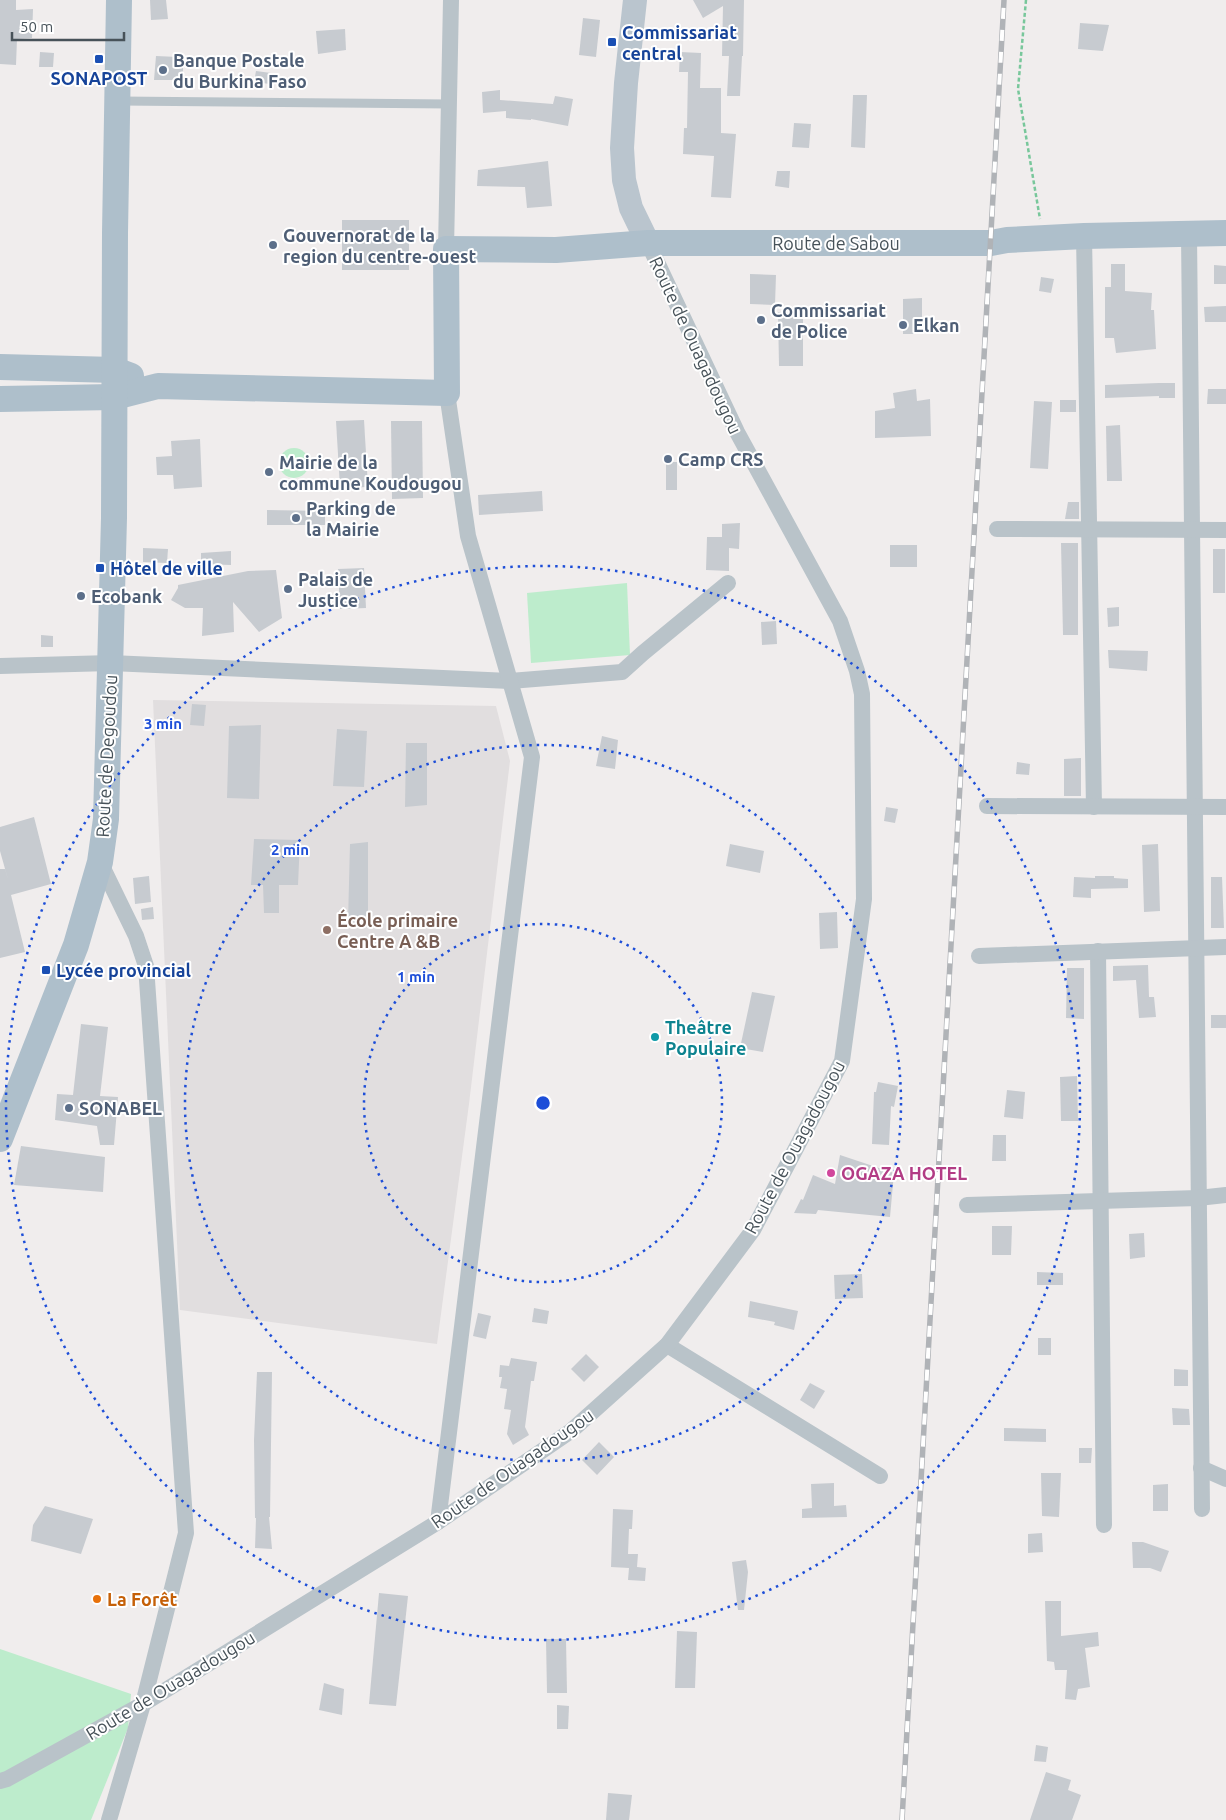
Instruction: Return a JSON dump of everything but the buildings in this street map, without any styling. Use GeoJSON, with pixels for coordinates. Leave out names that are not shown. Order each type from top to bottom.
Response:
{"type":"FeatureCollection","features":[{"type":"Feature","properties":{"kind":"main road","name":"Route de Degoudou"},"geometry":{"type":"LineString","coordinates":[[0,1140],[76,945],[100,862],[106,819],[114,518],[115,233],[119,0]]}},
{"type":"Feature","properties":{"kind":"main road","name":"Route de Ouagadougou"},"geometry":{"type":"LineString","coordinates":[[635,0],[626,83],[622,148],[624,180],[631,208],[648,243]]}},
{"type":"Feature","properties":{"kind":"main road","name":"Route de Sabou"},"geometry":{"type":"LineString","coordinates":[[446,249],[556,250],[648,243],[991,243],[1007,240],[1084,236],[1226,233]]}},
{"type":"Feature","properties":{"kind":"main road"},"geometry":{"type":"LineString","coordinates":[[0,367],[115,384],[447,393],[446,249]]}},
{"type":"Feature","properties":{"kind":"main road"},"geometry":{"type":"LineString","coordinates":[[0,398],[115,384]]}},
{"type":"Feature","properties":{"kind":"street"},"geometry":{"type":"LineString","coordinates":[[446,249],[451,0]]}},
{"type":"Feature","properties":{"kind":"street"},"geometry":{"type":"LineString","coordinates":[[1189,234],[1202,1509]]}},
{"type":"Feature","properties":{"kind":"street"},"geometry":{"type":"LineString","coordinates":[[1084,236],[1094,807]]}},
{"type":"Feature","properties":{"kind":"street","name":"Route de Ouagadougou"},"geometry":{"type":"LineString","coordinates":[[0,1781],[7,1779],[143,1704],[438,1522],[571,1431],[667,1345],[753,1230],[842,1062],[864,899],[862,694],[857,671],[840,621],[737,432],[648,243]]}},
{"type":"Feature","properties":{"kind":"street"},"geometry":{"type":"LineString","coordinates":[[438,1522],[532,757],[468,536],[447,393]]}},
{"type":"Feature","properties":{"kind":"street"},"geometry":{"type":"LineString","coordinates":[[997,529],[1226,530]]}},
{"type":"Feature","properties":{"kind":"street"},"geometry":{"type":"LineString","coordinates":[[0,666],[111,663],[510,681],[622,672],[728,583]]}},
{"type":"Feature","properties":{"kind":"street"},"geometry":{"type":"LineString","coordinates":[[987,806],[1226,807]]}},
{"type":"Feature","properties":{"kind":"street"},"geometry":{"type":"LineString","coordinates":[[100,862],[136,936],[146,966],[186,1533],[143,1704],[109,1820]]}},
{"type":"Feature","properties":{"kind":"street"},"geometry":{"type":"LineString","coordinates":[[979,956],[1226,947]]}},
{"type":"Feature","properties":{"kind":"street"},"geometry":{"type":"LineString","coordinates":[[1098,951],[1104,1525]]}},
{"type":"Feature","properties":{"kind":"street"},"geometry":{"type":"LineString","coordinates":[[967,1205],[1198,1198],[1226,1194]]}},
{"type":"Feature","properties":{"kind":"street"},"geometry":{"type":"LineString","coordinates":[[667,1345],[880,1476]]}},
{"type":"Feature","properties":{"kind":"street"},"geometry":{"type":"LineString","coordinates":[[1201,1468],[1226,1479]]}},
{"type":"Feature","properties":{"kind":"lane"},"geometry":{"type":"LineString","coordinates":[[118,101],[450,104]]}},
{"type":"Feature","properties":{"kind":"path"},"geometry":{"type":"LineString","coordinates":[[1026,0],[1018,89],[1040,222]]}},
{"type":"Feature","properties":{"kind":"shaded area","name":"École primaire Centre A &B"},"geometry":{"type":"Polygon","coordinates":[[[153,700],[496,706],[510,761],[469,1104],[437,1344],[180,1310],[153,700]]]}},
{"type":"Feature","properties":{"kind":"green space"},"geometry":{"type":"Polygon","coordinates":[[[294,448],[305,452],[309,463],[305,474],[294,478],[283,474],[279,463],[283,452],[294,448]]]}},
{"type":"Feature","properties":{"kind":"green space"},"geometry":{"type":"Polygon","coordinates":[[[627,583],[630,655],[531,663],[527,593],[627,583]]]}},
{"type":"Feature","properties":{"kind":"green space"},"geometry":{"type":"Polygon","coordinates":[[[0,1649],[131,1694],[128,1728],[91,1820],[0,1820],[0,1649]]]}},
{"type":"Feature","properties":{"kind":"railway"},"geometry":{"type":"LineString","coordinates":[[902,1820],[1004,0]]}},
{"type":"Feature","properties":{"kind":"place","name":"Commissariat central"},"geometry":{"type":"Point","coordinates":[612,42]}},
{"type":"Feature","properties":{"kind":"place","name":"SONAPOST"},"geometry":{"type":"Point","coordinates":[99,59]}},
{"type":"Feature","properties":{"kind":"place","name":"Banque Postale du Burkina Faso"},"geometry":{"type":"Point","coordinates":[163,70]}},
{"type":"Feature","properties":{"kind":"place","name":"Gouvernorat de la region du centre-ouest"},"geometry":{"type":"Point","coordinates":[273,245]}},
{"type":"Feature","properties":{"kind":"place","name":"Commissariat de Police"},"geometry":{"type":"Point","coordinates":[761,320]}},
{"type":"Feature","properties":{"kind":"place","name":"Elkan"},"geometry":{"type":"Point","coordinates":[903,325]}},
{"type":"Feature","properties":{"kind":"place","name":"Camp CRS"},"geometry":{"type":"Point","coordinates":[668,459]}},
{"type":"Feature","properties":{"kind":"place","name":"Mairie de la commune Koudougou"},"geometry":{"type":"Point","coordinates":[269,472]}},
{"type":"Feature","properties":{"kind":"place","name":"Parking de la Mairie"},"geometry":{"type":"Point","coordinates":[296,518]}},
{"type":"Feature","properties":{"kind":"place","name":"Hôtel de ville"},"geometry":{"type":"Point","coordinates":[100,568]}},
{"type":"Feature","properties":{"kind":"place","name":"Palais de Justice"},"geometry":{"type":"Point","coordinates":[288,589]}},
{"type":"Feature","properties":{"kind":"place","name":"Ecobank"},"geometry":{"type":"Point","coordinates":[81,596]}},
{"type":"Feature","properties":{"kind":"place","name":"École primaire Centre A &B"},"geometry":{"type":"Point","coordinates":[327,930]}},
{"type":"Feature","properties":{"kind":"place","name":"Lycée provincial"},"geometry":{"type":"Point","coordinates":[46,970]}},
{"type":"Feature","properties":{"kind":"place","name":"Theâtre Populaire"},"geometry":{"type":"Point","coordinates":[655,1037]}},
{"type":"Feature","properties":{"kind":"place","name":"SONABEL"},"geometry":{"type":"Point","coordinates":[69,1108]}},
{"type":"Feature","properties":{"kind":"place","name":"OGAZA HOTEL"},"geometry":{"type":"Point","coordinates":[831,1173]}},
{"type":"Feature","properties":{"kind":"place","name":"La Forêt"},"geometry":{"type":"Point","coordinates":[97,1599]}}]}
